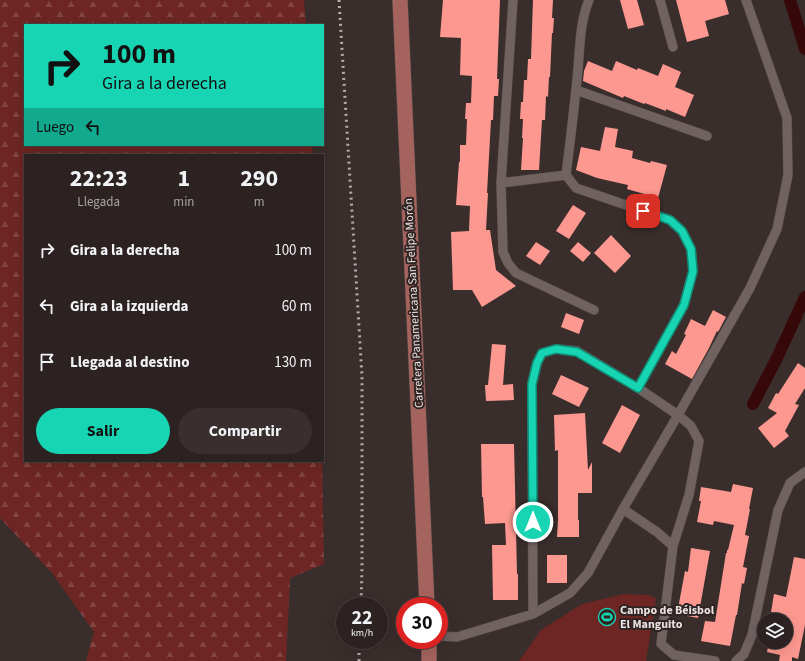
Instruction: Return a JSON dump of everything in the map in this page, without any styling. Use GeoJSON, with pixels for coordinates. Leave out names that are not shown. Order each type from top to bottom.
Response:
{"type":"FeatureCollection","features":[{"type":"Feature","properties":{"kind":"main road","name":"Carretera Panamericana San Felipe Morón"},"geometry":{"type":"LineString","coordinates":[[400,0],[427,597]]}},
{"type":"Feature","properties":{"kind":"main road"},"geometry":{"type":"LineString","coordinates":[[429,649],[429,661]]}},
{"type":"Feature","properties":{"kind":"street"},"geometry":{"type":"LineString","coordinates":[[513,0],[501,183],[503,252],[508,263],[516,273],[594,310]]}},
{"type":"Feature","properties":{"kind":"street"},"geometry":{"type":"LineString","coordinates":[[589,0],[582,24],[566,175],[576,188],[670,220],[682,231],[691,249],[693,271],[684,305],[638,388]]}},
{"type":"Feature","properties":{"kind":"street"},"geometry":{"type":"LineString","coordinates":[[660,0],[673,47]]}},
{"type":"Feature","properties":{"kind":"street"},"geometry":{"type":"LineString","coordinates":[[448,636],[457,637],[533,614],[570,593],[588,573],[750,288],[778,229],[788,175],[786,118],[746,0]]}},
{"type":"Feature","properties":{"kind":"street"},"geometry":{"type":"LineString","coordinates":[[576,90],[707,136]]}},
{"type":"Feature","properties":{"kind":"street"},"geometry":{"type":"LineString","coordinates":[[501,183],[566,175]]}},
{"type":"Feature","properties":{"kind":"street"},"geometry":{"type":"LineString","coordinates":[[533,614],[532,384],[537,363],[542,353],[556,349],[577,352],[638,388],[678,415],[691,426],[699,441],[689,495],[673,546],[661,644],[674,655],[715,661]]}},
{"type":"Feature","properties":{"kind":"street"},"geometry":{"type":"LineString","coordinates":[[736,661],[744,654],[752,635],[778,510],[790,484],[805,472]]}},
{"type":"Feature","properties":{"kind":"street"},"geometry":{"type":"LineString","coordinates":[[623,509],[657,532],[673,546]]}},
{"type":"Feature","properties":{"kind":"green space"},"geometry":{"type":"Polygon","coordinates":[[[0,0],[304,0],[306,24],[24,24],[24,146],[312,146],[313,154],[24,154],[24,462],[322,462],[324,564],[290,578],[286,661],[86,661],[94,632],[52,573],[0,518],[0,0]]]}},
{"type":"Feature","properties":{"kind":"green space","name":"Campo de Béisbol El Manguito"},"geometry":{"type":"Polygon","coordinates":[[[624,594],[648,595],[656,598],[646,661],[519,661],[541,630],[582,604],[624,594]]]}},
{"type":"Feature","properties":{"kind":"building"},"geometry":{"type":"Polygon","coordinates":[[[443,0],[500,0],[497,79],[499,79],[498,96],[494,96],[493,120],[491,120],[486,230],[490,230],[496,270],[516,286],[482,307],[472,290],[453,290],[451,232],[469,231],[470,206],[456,205],[460,145],[466,145],[466,103],[471,103],[472,76],[460,75],[461,38],[440,37],[443,0]]]}},
{"type":"Feature","properties":{"kind":"building"},"geometry":{"type":"Polygon","coordinates":[[[533,0],[553,0],[552,18],[554,18],[550,77],[548,97],[546,96],[545,120],[542,120],[539,170],[521,170],[523,119],[520,119],[521,102],[523,102],[524,80],[527,80],[528,59],[531,59],[533,0]]]}},
{"type":"Feature","properties":{"kind":"building"},"geometry":{"type":"Polygon","coordinates":[[[620,0],[637,0],[644,25],[628,29],[620,0]]]}},
{"type":"Feature","properties":{"kind":"building"},"geometry":{"type":"Polygon","coordinates":[[[676,0],[725,0],[729,14],[705,21],[709,36],[687,42],[676,0]]]}},
{"type":"Feature","properties":{"kind":"building"},"geometry":{"type":"Polygon","coordinates":[[[588,61],[612,71],[616,61],[637,70],[638,68],[658,76],[663,64],[681,72],[675,87],[694,95],[685,117],[666,109],[666,111],[624,96],[623,98],[583,81],[584,71],[588,61]]]}},
{"type":"Feature","properties":{"kind":"building"},"geometry":{"type":"Polygon","coordinates":[[[605,127],[618,129],[615,147],[633,151],[632,158],[650,163],[651,161],[667,165],[658,198],[627,189],[628,185],[597,178],[576,170],[581,147],[600,151],[605,127]]]}},
{"type":"Feature","properties":{"kind":"building"},"geometry":{"type":"Polygon","coordinates":[[[573,205],[586,213],[569,239],[556,231],[573,205]]]}},
{"type":"Feature","properties":{"kind":"building"},"geometry":{"type":"Polygon","coordinates":[[[611,235],[631,256],[615,273],[594,253],[611,235]]]}},
{"type":"Feature","properties":{"kind":"building"},"geometry":{"type":"Polygon","coordinates":[[[536,242],[550,251],[540,265],[526,256],[536,242]]]}},
{"type":"Feature","properties":{"kind":"building"},"geometry":{"type":"Polygon","coordinates":[[[578,242],[591,253],[583,262],[570,251],[578,242]]]}},
{"type":"Feature","properties":{"kind":"building"},"geometry":{"type":"Polygon","coordinates":[[[713,310],[726,317],[692,379],[665,364],[672,351],[676,354],[686,335],[684,334],[691,319],[705,326],[713,310]]]}},
{"type":"Feature","properties":{"kind":"building"},"geometry":{"type":"Polygon","coordinates":[[[566,313],[584,320],[579,334],[561,327],[566,313]]]}},
{"type":"Feature","properties":{"kind":"building"},"geometry":{"type":"Polygon","coordinates":[[[492,344],[506,345],[503,385],[513,384],[514,400],[486,401],[485,385],[488,385],[492,344]]]}},
{"type":"Feature","properties":{"kind":"building"},"geometry":{"type":"Polygon","coordinates":[[[798,363],[805,368],[805,388],[795,404],[799,405],[785,431],[789,436],[774,448],[758,428],[777,413],[768,408],[776,393],[778,394],[798,363]]]}},
{"type":"Feature","properties":{"kind":"building"},"geometry":{"type":"Polygon","coordinates":[[[561,375],[589,388],[579,407],[552,394],[561,375]]]}},
{"type":"Feature","properties":{"kind":"building"},"geometry":{"type":"Polygon","coordinates":[[[622,405],[640,415],[620,453],[602,443],[622,405]]]}},
{"type":"Feature","properties":{"kind":"building"},"geometry":{"type":"Polygon","coordinates":[[[585,413],[588,470],[592,462],[592,493],[578,493],[579,537],[557,537],[558,450],[555,451],[554,415],[585,413]]]}},
{"type":"Feature","properties":{"kind":"building"},"geometry":{"type":"Polygon","coordinates":[[[481,444],[514,444],[518,600],[493,600],[492,545],[506,545],[505,523],[485,524],[482,497],[481,444]]]}},
{"type":"Feature","properties":{"kind":"building"},"geometry":{"type":"Polygon","coordinates":[[[733,484],[753,488],[745,535],[749,536],[743,567],[747,568],[744,584],[742,583],[730,646],[701,641],[705,621],[715,622],[726,553],[734,525],[714,521],[713,525],[697,522],[701,501],[699,501],[701,487],[731,492],[733,484]]]}},
{"type":"Feature","properties":{"kind":"building"},"geometry":{"type":"Polygon","coordinates":[[[691,548],[710,551],[698,618],[677,614],[685,571],[688,572],[691,548]]]}},
{"type":"Feature","properties":{"kind":"building"},"geometry":{"type":"Polygon","coordinates":[[[547,555],[567,555],[567,583],[547,583],[547,555]]]}},
{"type":"Feature","properties":{"kind":"building"},"geometry":{"type":"Polygon","coordinates":[[[794,557],[805,559],[805,625],[798,659],[792,657],[792,661],[779,661],[780,655],[767,652],[768,649],[793,649],[793,613],[771,612],[774,594],[786,597],[794,557]]]}},
{"type":"Feature","properties":{"kind":"waterway"},"geometry":{"type":"LineString","coordinates":[[790,0],[805,49]]}},
{"type":"Feature","properties":{"kind":"waterway"},"geometry":{"type":"LineString","coordinates":[[753,404],[777,358],[805,297]]}},
{"type":"Feature","properties":{"kind":"railway"},"geometry":{"type":"LineString","coordinates":[[339,0],[362,376],[361,597]]}},
{"type":"Feature","properties":{"kind":"railway"},"geometry":{"type":"LineString","coordinates":[[359,649],[359,661]]}},
{"type":"Feature","properties":{"kind":"place","name":"Campo de Béisbol El Manguito"},"geometry":{"type":"Point","coordinates":[607,617]}},
{"type":"Feature","properties":{"kind":"route"},"geometry":{"type":"LineString","coordinates":[[533,522],[532,384],[537,363],[542,353],[556,349],[577,352],[638,388],[684,305],[693,271],[691,249],[682,231],[670,220],[643,211]]}}]}
